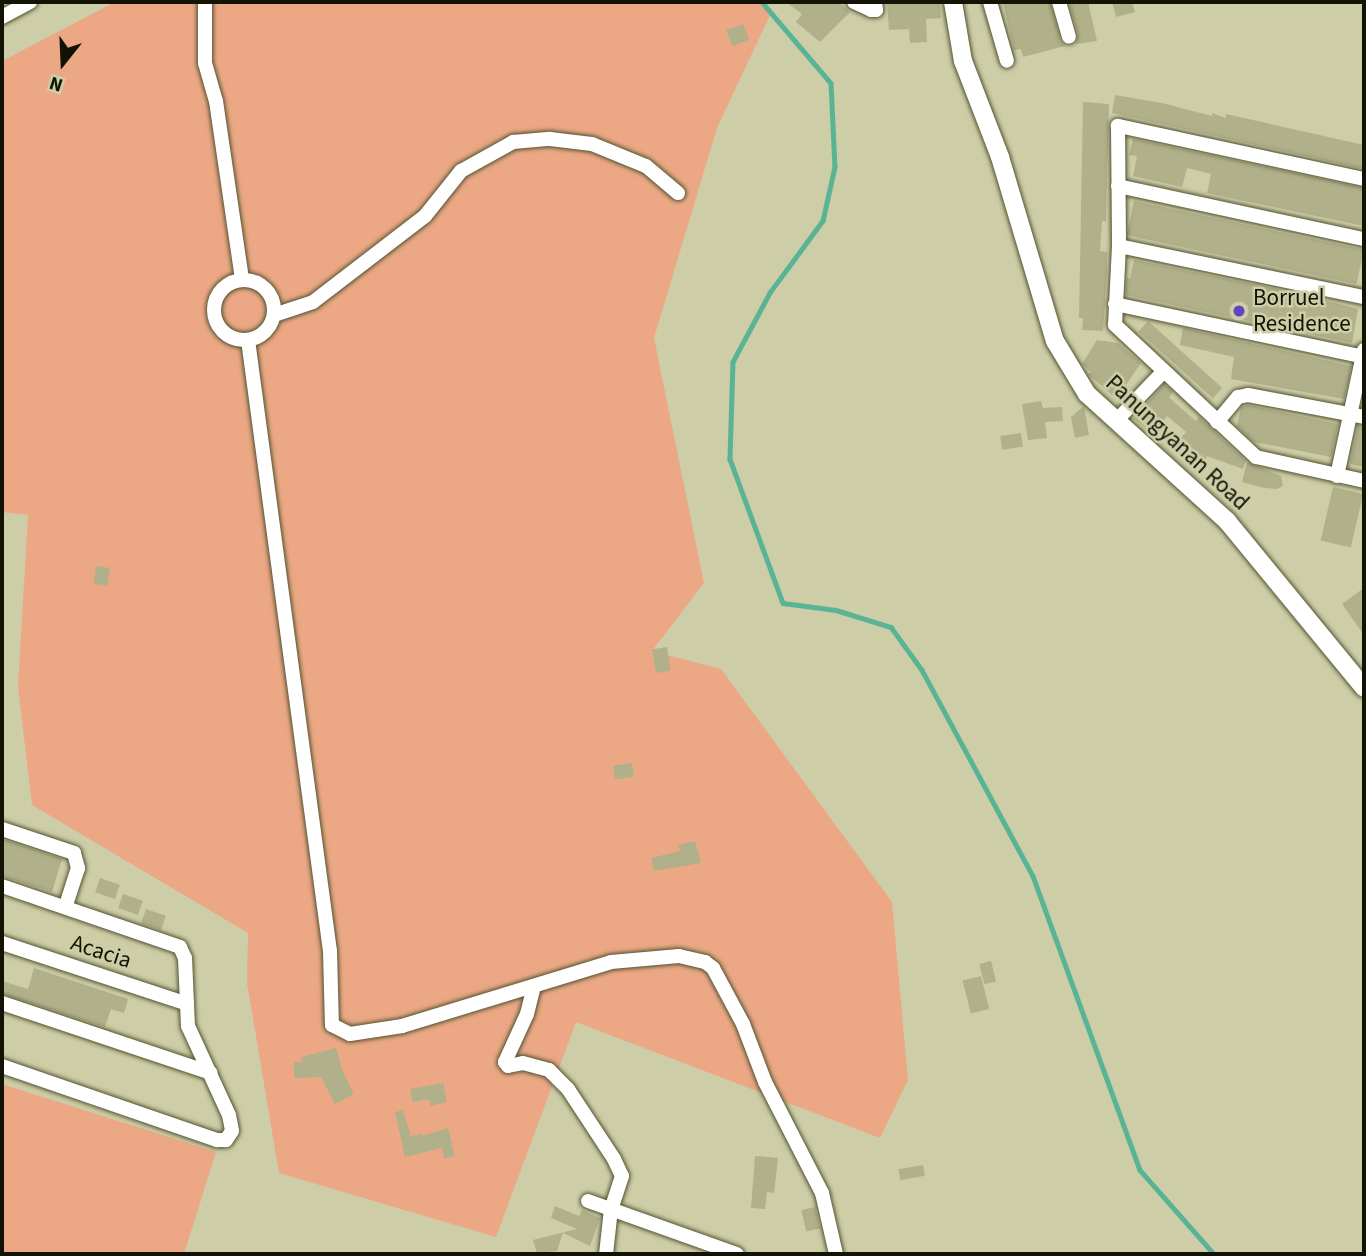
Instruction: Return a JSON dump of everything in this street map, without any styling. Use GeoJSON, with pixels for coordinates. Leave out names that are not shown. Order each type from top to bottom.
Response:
{"type":"FeatureCollection","features":[{"type":"Feature","properties":{"kind":"street"},"geometry":{"type":"LineString","coordinates":[[5,10],[30,2]]}},
{"type":"Feature","properties":{"kind":"street"},"geometry":{"type":"LineString","coordinates":[[205,2],[205,64],[216,101],[242,279]]}},
{"type":"Feature","properties":{"kind":"street"},"geometry":{"type":"LineString","coordinates":[[854,2],[876,10],[875,2]]}},
{"type":"Feature","properties":{"kind":"street","name":"Panungyanan Road"},"geometry":{"type":"LineString","coordinates":[[953,2],[963,61],[1000,157],[1055,341],[1087,394],[1227,521],[1364,688]]}},
{"type":"Feature","properties":{"kind":"street"},"geometry":{"type":"LineString","coordinates":[[990,2],[1007,61]]}},
{"type":"Feature","properties":{"kind":"street"},"geometry":{"type":"LineString","coordinates":[[1059,2],[1069,37]]}},
{"type":"Feature","properties":{"kind":"street"},"geometry":{"type":"LineString","coordinates":[[1364,179],[1118,126],[1119,246],[1115,325],[1256,457],[1364,481]]}},
{"type":"Feature","properties":{"kind":"street"},"geometry":{"type":"LineString","coordinates":[[274,315],[313,302],[425,216],[461,171],[513,142],[550,139],[592,145],[646,166],[678,192]]}},
{"type":"Feature","properties":{"kind":"street"},"geometry":{"type":"LineString","coordinates":[[1118,186],[1364,239]]}},
{"type":"Feature","properties":{"kind":"street"},"geometry":{"type":"LineString","coordinates":[[1119,246],[1364,297]]}},
{"type":"Feature","properties":{"kind":"street"},"geometry":{"type":"LineString","coordinates":[[242,279],[257,283],[269,293],[274,315],[268,329],[248,340],[225,334],[213,313],[220,290],[242,279]]}},
{"type":"Feature","properties":{"kind":"street"},"geometry":{"type":"LineString","coordinates":[[1115,304],[1364,354],[1357,416],[1337,476]]}},
{"type":"Feature","properties":{"kind":"street"},"geometry":{"type":"LineString","coordinates":[[248,340],[331,951],[332,1025],[349,1034],[402,1026],[611,962],[680,956],[696,958],[713,968],[743,1024],[765,1082],[822,1193],[836,1254]]}},
{"type":"Feature","properties":{"kind":"street"},"geometry":{"type":"LineString","coordinates":[[1116,421],[1163,372]]}},
{"type":"Feature","properties":{"kind":"street"},"geometry":{"type":"LineString","coordinates":[[1217,422],[1238,397],[1248,395],[1357,416]]}},
{"type":"Feature","properties":{"kind":"street"},"geometry":{"type":"LineString","coordinates":[[2,829],[74,853],[78,868],[66,906]]}},
{"type":"Feature","properties":{"kind":"street"},"geometry":{"type":"LineString","coordinates":[[2,886],[180,947],[185,958],[188,1026],[229,1115],[232,1130],[226,1140],[217,1140],[2,1066]]}},
{"type":"Feature","properties":{"kind":"street","name":"Acacia"},"geometry":{"type":"LineString","coordinates":[[2,943],[187,1004]]}},
{"type":"Feature","properties":{"kind":"street"},"geometry":{"type":"LineString","coordinates":[[534,986],[527,1014],[505,1062],[508,1066],[523,1063],[549,1070],[568,1089],[622,1176],[611,1209],[606,1254]]}},
{"type":"Feature","properties":{"kind":"street"},"geometry":{"type":"LineString","coordinates":[[2,1003],[211,1073]]}},
{"type":"Feature","properties":{"kind":"street"},"geometry":{"type":"LineString","coordinates":[[588,1201],[737,1254]]}},
{"type":"Feature","properties":{"kind":"shaded area"},"geometry":{"type":"Polygon","coordinates":[[[115,2],[759,2],[770,15],[717,128],[654,338],[704,583],[652,651],[721,669],[892,902],[908,1080],[880,1138],[576,1022],[496,1237],[279,1173],[247,983],[248,933],[32,805],[18,686],[28,515],[2,512],[2,61],[115,2]]]}},
{"type":"Feature","properties":{"kind":"shaded area"},"geometry":{"type":"Polygon","coordinates":[[[2,1084],[216,1152],[184,1254],[2,1254],[2,1084]]]}},
{"type":"Feature","properties":{"kind":"building"},"geometry":{"type":"Polygon","coordinates":[[[786,2],[839,2],[850,12],[820,42],[796,22],[802,14],[786,2]]]}},
{"type":"Feature","properties":{"kind":"building"},"geometry":{"type":"Polygon","coordinates":[[[887,2],[940,2],[941,18],[926,19],[927,42],[910,43],[909,29],[889,30],[887,2]]]}},
{"type":"Feature","properties":{"kind":"building"},"geometry":{"type":"Polygon","coordinates":[[[1003,2],[1050,2],[1060,40],[1065,46],[1023,57],[1021,49],[1014,50],[1003,2]]]}},
{"type":"Feature","properties":{"kind":"building"},"geometry":{"type":"Polygon","coordinates":[[[1069,2],[1088,2],[1097,41],[1076,44],[1078,34],[1069,2]]]}},
{"type":"Feature","properties":{"kind":"building"},"geometry":{"type":"Polygon","coordinates":[[[1112,2],[1132,2],[1135,12],[1116,17],[1112,2]]]}},
{"type":"Feature","properties":{"kind":"building"},"geometry":{"type":"Polygon","coordinates":[[[743,24],[749,40],[732,46],[726,30],[743,24]]]}},
{"type":"Feature","properties":{"kind":"building"},"geometry":{"type":"Polygon","coordinates":[[[1115,95],[1162,103],[1212,116],[1212,113],[1226,118],[1226,114],[1364,145],[1364,169],[1112,113],[1115,95]]]}},
{"type":"Feature","properties":{"kind":"building"},"geometry":{"type":"Polygon","coordinates":[[[1083,102],[1109,104],[1106,221],[1102,221],[1100,251],[1107,252],[1103,331],[1082,330],[1083,318],[1079,318],[1083,102]]]}},
{"type":"Feature","properties":{"kind":"building"},"geometry":{"type":"Polygon","coordinates":[[[1133,139],[1364,188],[1364,226],[1207,193],[1211,174],[1187,168],[1182,187],[1133,176],[1137,156],[1129,155],[1133,139]]]}},
{"type":"Feature","properties":{"kind":"building"},"geometry":{"type":"Polygon","coordinates":[[[1134,201],[1364,250],[1357,284],[1127,235],[1134,201]]]}},
{"type":"Feature","properties":{"kind":"building"},"geometry":{"type":"Polygon","coordinates":[[[1134,260],[1305,295],[1358,309],[1352,343],[1126,295],[1127,278],[1130,279],[1134,260]]]}},
{"type":"Feature","properties":{"kind":"building"},"geometry":{"type":"Polygon","coordinates":[[[1148,321],[1222,388],[1213,398],[1139,331],[1148,321]]]}},
{"type":"Feature","properties":{"kind":"building"},"geometry":{"type":"Polygon","coordinates":[[[1183,328],[1351,366],[1344,399],[1231,379],[1234,357],[1180,345],[1183,328]]]}},
{"type":"Feature","properties":{"kind":"building"},"geometry":{"type":"Polygon","coordinates":[[[1097,340],[1118,343],[1141,363],[1126,385],[1123,383],[1112,395],[1088,374],[1091,372],[1082,364],[1097,340]]]}},
{"type":"Feature","properties":{"kind":"building"},"geometry":{"type":"Polygon","coordinates":[[[1164,384],[1173,392],[1169,397],[1174,402],[1196,421],[1199,417],[1246,461],[1243,469],[1207,456],[1205,460],[1181,438],[1186,432],[1167,416],[1153,433],[1134,419],[1164,384]]]}},
{"type":"Feature","properties":{"kind":"building"},"geometry":{"type":"Polygon","coordinates":[[[1041,401],[1043,408],[1062,407],[1063,421],[1045,422],[1047,438],[1028,440],[1022,404],[1041,401]]]}},
{"type":"Feature","properties":{"kind":"building"},"geometry":{"type":"Polygon","coordinates":[[[1248,405],[1338,424],[1331,457],[1254,442],[1237,426],[1241,408],[1248,405]]]}},
{"type":"Feature","properties":{"kind":"building"},"geometry":{"type":"Polygon","coordinates":[[[1084,406],[1089,435],[1075,438],[1071,417],[1084,406]]]}},
{"type":"Feature","properties":{"kind":"building"},"geometry":{"type":"Polygon","coordinates":[[[1358,426],[1364,427],[1364,467],[1350,464],[1358,426]]]}},
{"type":"Feature","properties":{"kind":"building"},"geometry":{"type":"Polygon","coordinates":[[[1021,433],[1023,447],[1002,450],[1000,436],[1021,433]]]}},
{"type":"Feature","properties":{"kind":"building"},"geometry":{"type":"Polygon","coordinates":[[[1247,462],[1281,476],[1283,486],[1277,489],[1264,488],[1242,482],[1247,462]]]}},
{"type":"Feature","properties":{"kind":"building"},"geometry":{"type":"Polygon","coordinates":[[[1333,487],[1363,494],[1351,548],[1321,541],[1333,487]]]}},
{"type":"Feature","properties":{"kind":"building"},"geometry":{"type":"Polygon","coordinates":[[[96,566],[110,568],[107,586],[93,584],[96,566]]]}},
{"type":"Feature","properties":{"kind":"building"},"geometry":{"type":"Polygon","coordinates":[[[1364,588],[1364,635],[1342,604],[1364,588]]]}},
{"type":"Feature","properties":{"kind":"building"},"geometry":{"type":"Polygon","coordinates":[[[667,647],[671,671],[656,673],[652,649],[667,647]]]}},
{"type":"Feature","properties":{"kind":"building"},"geometry":{"type":"Polygon","coordinates":[[[632,763],[634,777],[615,780],[613,766],[632,763]]]}},
{"type":"Feature","properties":{"kind":"building"},"geometry":{"type":"Polygon","coordinates":[[[2,839],[62,859],[52,892],[2,876],[2,839]]]}},
{"type":"Feature","properties":{"kind":"building"},"geometry":{"type":"Polygon","coordinates":[[[695,841],[701,863],[654,871],[651,858],[680,851],[678,845],[695,841]]]}},
{"type":"Feature","properties":{"kind":"building"},"geometry":{"type":"Polygon","coordinates":[[[100,878],[120,885],[115,899],[95,892],[100,878]]]}},
{"type":"Feature","properties":{"kind":"building"},"geometry":{"type":"Polygon","coordinates":[[[123,894],[143,901],[138,915],[118,908],[123,894]]]}},
{"type":"Feature","properties":{"kind":"building"},"geometry":{"type":"Polygon","coordinates":[[[146,909],[166,916],[161,930],[141,923],[146,909]]]}},
{"type":"Feature","properties":{"kind":"building"},"geometry":{"type":"Polygon","coordinates":[[[991,961],[996,981],[984,984],[979,964],[991,961]]]}},
{"type":"Feature","properties":{"kind":"building"},"geometry":{"type":"Polygon","coordinates":[[[34,968],[128,999],[124,1013],[111,1009],[105,1027],[2,994],[2,981],[28,989],[34,968]]]}},
{"type":"Feature","properties":{"kind":"building"},"geometry":{"type":"Polygon","coordinates":[[[981,976],[989,1009],[971,1014],[963,981],[981,976]]]}},
{"type":"Feature","properties":{"kind":"building"},"geometry":{"type":"Polygon","coordinates":[[[336,1048],[342,1070],[354,1094],[335,1104],[321,1077],[294,1078],[294,1062],[303,1062],[301,1057],[336,1048]]]}},
{"type":"Feature","properties":{"kind":"building"},"geometry":{"type":"Polygon","coordinates":[[[443,1083],[447,1102],[430,1106],[429,1099],[413,1102],[410,1089],[443,1083]]]}},
{"type":"Feature","properties":{"kind":"building"},"geometry":{"type":"Polygon","coordinates":[[[403,1110],[411,1136],[422,1136],[448,1128],[455,1156],[444,1159],[442,1148],[405,1157],[395,1112],[403,1110]]]}},
{"type":"Feature","properties":{"kind":"building"},"geometry":{"type":"Polygon","coordinates":[[[755,1156],[778,1158],[774,1193],[767,1192],[765,1209],[751,1208],[755,1156]]]}},
{"type":"Feature","properties":{"kind":"building"},"geometry":{"type":"Polygon","coordinates":[[[923,1165],[925,1176],[900,1180],[898,1169],[923,1165]]]}},
{"type":"Feature","properties":{"kind":"building"},"geometry":{"type":"Polygon","coordinates":[[[555,1206],[579,1216],[582,1210],[600,1218],[590,1246],[563,1233],[557,1251],[537,1253],[533,1240],[577,1229],[551,1218],[555,1206]]]}},
{"type":"Feature","properties":{"kind":"building"},"geometry":{"type":"Polygon","coordinates":[[[815,1207],[820,1228],[806,1232],[801,1210],[815,1207]]]}},
{"type":"Feature","properties":{"kind":"waterway"},"geometry":{"type":"LineString","coordinates":[[762,2],[831,83],[835,167],[823,221],[770,293],[733,362],[730,459],[783,603],[836,610],[891,627],[922,670],[1033,876],[1140,1170],[1214,1254]]}},
{"type":"Feature","properties":{"kind":"place","name":"Borruel Residence"},"geometry":{"type":"Point","coordinates":[1239,311]}}]}
